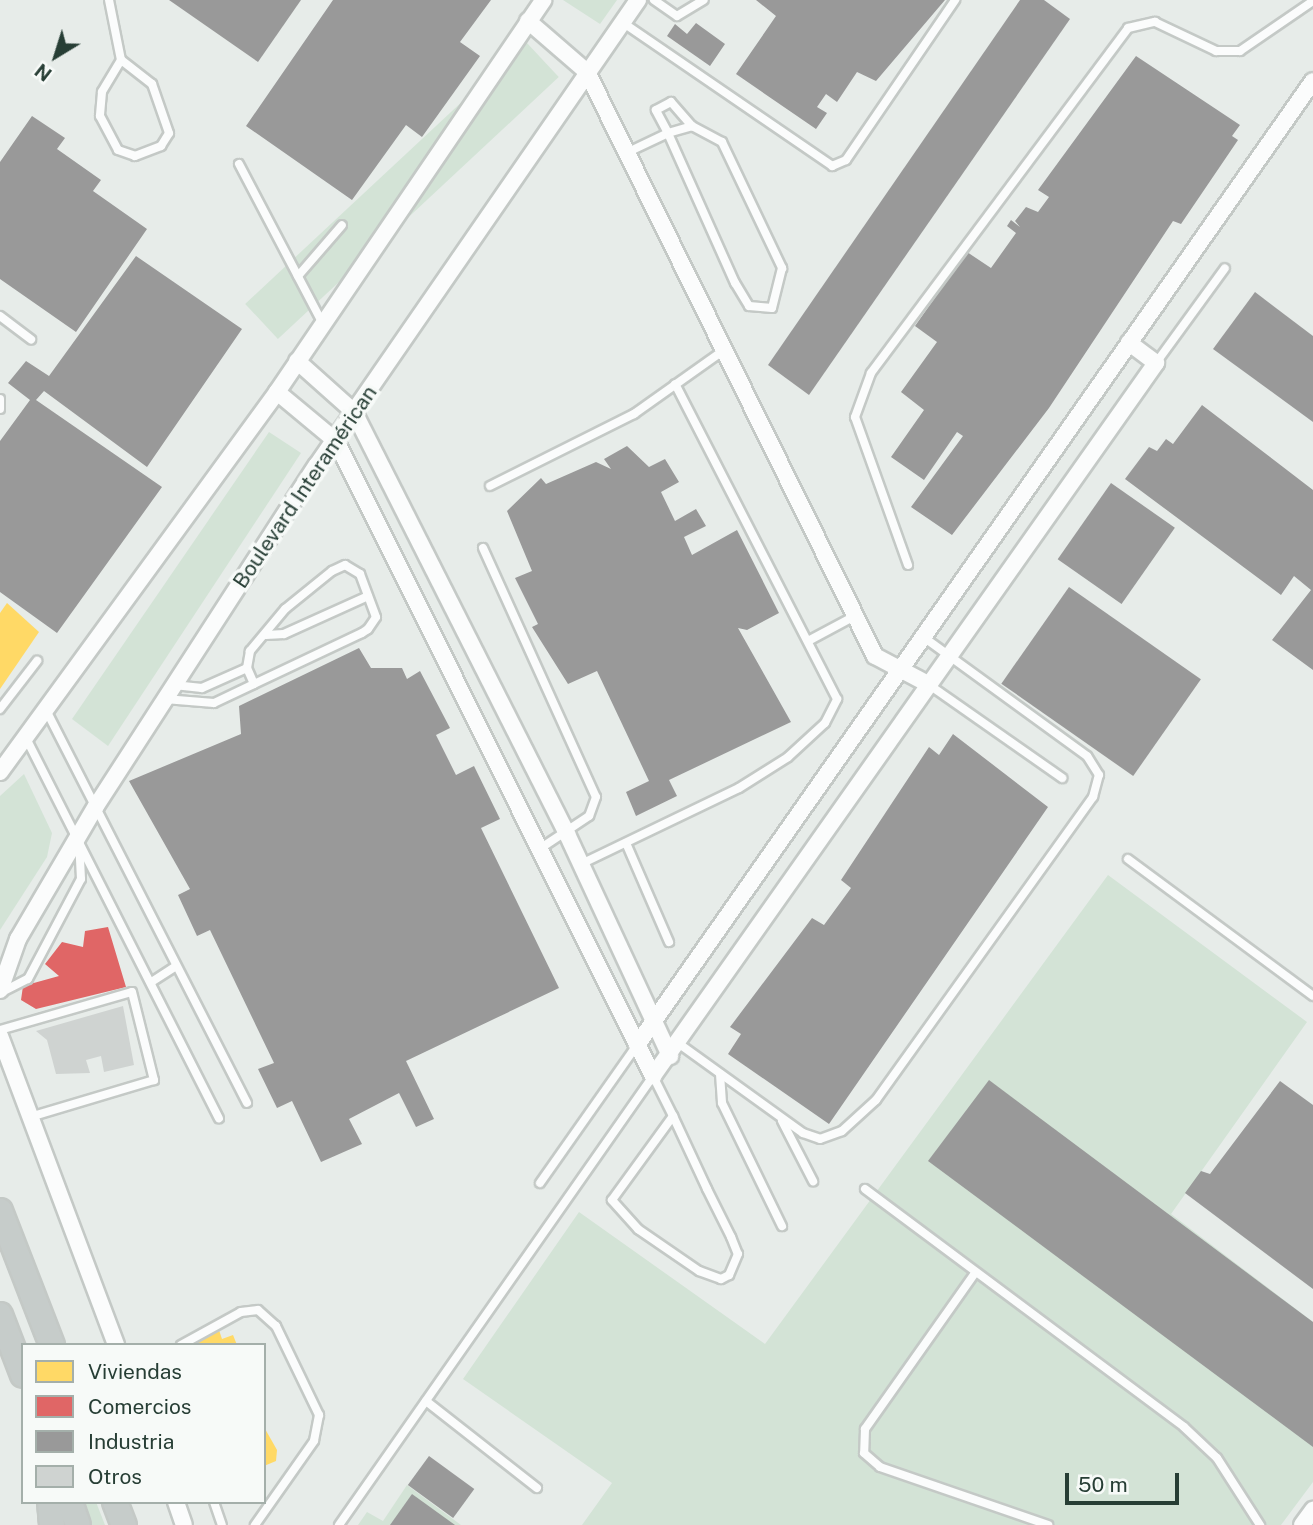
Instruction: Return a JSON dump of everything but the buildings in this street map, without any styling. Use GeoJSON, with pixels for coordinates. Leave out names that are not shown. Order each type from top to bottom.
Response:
{"type":"FeatureCollection","features":[{"type":"Feature","properties":{"kind":"highway"},"geometry":{"type":"LineString","coordinates":[[0,1211],[51,1343]]}},
{"type":"Feature","properties":{"kind":"highway"},"geometry":{"type":"LineString","coordinates":[[0,1315],[21,1370]]}},
{"type":"Feature","properties":{"kind":"highway"},"geometry":{"type":"LineString","coordinates":[[50,1504],[52,1525]]}},
{"type":"Feature","properties":{"kind":"highway"},"geometry":{"type":"LineString","coordinates":[[71,1504],[78,1525]]}},
{"type":"Feature","properties":{"kind":"highway"},"geometry":{"type":"LineString","coordinates":[[116,1504],[124,1525]]}},
{"type":"Feature","properties":{"kind":"street"},"geometry":{"type":"LineString","coordinates":[[0,772],[28,742],[278,392],[543,0]]}},
{"type":"Feature","properties":{"kind":"street","name":"Boulevard Interamérican"},"geometry":{"type":"LineString","coordinates":[[0,991],[18,939],[96,806],[354,412],[638,0]]}},
{"type":"Feature","properties":{"kind":"street"},"geometry":{"type":"LineString","coordinates":[[528,21],[586,72],[874,656],[897,671],[928,684]]}},
{"type":"Feature","properties":{"kind":"street"},"geometry":{"type":"LineString","coordinates":[[637,1045],[1313,81]]}},
{"type":"Feature","properties":{"kind":"street"},"geometry":{"type":"LineString","coordinates":[[278,392],[336,441],[491,746],[653,1076],[674,1050],[946,657],[1156,363],[1129,343]]}},
{"type":"Feature","properties":{"kind":"street"},"geometry":{"type":"LineString","coordinates":[[298,361],[354,412],[567,834],[653,1022],[674,1050]]}},
{"type":"Feature","properties":{"kind":"street"},"geometry":{"type":"LineString","coordinates":[[491,746],[514,732]]}},
{"type":"Feature","properties":{"kind":"street"},"geometry":{"type":"LineString","coordinates":[[0,1036],[115,1343]]}},
{"type":"Feature","properties":{"kind":"street"},"geometry":{"type":"LineString","coordinates":[[177,1504],[184,1525]]}},
{"type":"Feature","properties":{"kind":"street"},"geometry":{"type":"LineString","coordinates":[[1302,1525],[1313,1510]]}},
{"type":"Feature","properties":{"kind":"lane"},"geometry":{"type":"LineString","coordinates":[[109,0],[121,60],[152,84],[169,133],[161,146],[135,156],[118,150],[100,116],[102,92],[121,60]]}},
{"type":"Feature","properties":{"kind":"lane"},"geometry":{"type":"LineString","coordinates":[[653,0],[677,16],[704,0]]}},
{"type":"Feature","properties":{"kind":"lane"},"geometry":{"type":"LineString","coordinates":[[622,22],[832,166],[846,160],[956,0]]}},
{"type":"Feature","properties":{"kind":"lane"},"geometry":{"type":"LineString","coordinates":[[908,565],[855,416],[871,373],[1128,28],[1156,22],[1216,51],[1240,51],[1313,1]]}},
{"type":"Feature","properties":{"kind":"lane"},"geometry":{"type":"LineString","coordinates":[[671,102],[692,126],[722,142],[782,268],[772,308],[760,311],[742,295],[656,110],[671,102]]}},
{"type":"Feature","properties":{"kind":"lane"},"geometry":{"type":"LineString","coordinates":[[626,153],[668,133],[692,126]]}},
{"type":"Feature","properties":{"kind":"lane"},"geometry":{"type":"LineString","coordinates":[[239,164],[323,324]]}},
{"type":"Feature","properties":{"kind":"lane"},"geometry":{"type":"LineString","coordinates":[[298,276],[342,225]]}},
{"type":"Feature","properties":{"kind":"lane"},"geometry":{"type":"LineString","coordinates":[[1156,363],[1225,268]]}},
{"type":"Feature","properties":{"kind":"lane"},"geometry":{"type":"LineString","coordinates":[[0,316],[31,338]]}},
{"type":"Feature","properties":{"kind":"lane"},"geometry":{"type":"LineString","coordinates":[[490,486],[634,414],[724,350]]}},
{"type":"Feature","properties":{"kind":"lane"},"geometry":{"type":"LineString","coordinates":[[581,864],[739,788],[825,723],[837,699],[835,685],[675,384]]}},
{"type":"Feature","properties":{"kind":"lane"},"geometry":{"type":"LineString","coordinates":[[0,399],[0,409]]}},
{"type":"Feature","properties":{"kind":"lane"},"geometry":{"type":"LineString","coordinates":[[482,548],[596,797],[589,816],[567,834],[541,848]]}},
{"type":"Feature","properties":{"kind":"lane"},"geometry":{"type":"LineString","coordinates":[[165,699],[205,706],[254,684],[368,629],[376,617],[360,574],[340,567],[293,602],[250,651],[247,668],[254,684]]}},
{"type":"Feature","properties":{"kind":"lane"},"geometry":{"type":"LineString","coordinates":[[265,635],[284,634],[368,596]]}},
{"type":"Feature","properties":{"kind":"lane"},"geometry":{"type":"LineString","coordinates":[[810,640],[855,616]]}},
{"type":"Feature","properties":{"kind":"lane"},"geometry":{"type":"LineString","coordinates":[[674,1050],[720,1074],[781,1118],[820,1139],[830,1138],[876,1100],[1098,785],[1087,756],[946,657],[922,636]]}},
{"type":"Feature","properties":{"kind":"lane"},"geometry":{"type":"LineString","coordinates":[[0,709],[37,661]]}},
{"type":"Feature","properties":{"kind":"lane"},"geometry":{"type":"LineString","coordinates":[[174,685],[202,688],[247,668]]}},
{"type":"Feature","properties":{"kind":"lane"},"geometry":{"type":"LineString","coordinates":[[928,684],[1062,778]]}},
{"type":"Feature","properties":{"kind":"lane"},"geometry":{"type":"LineString","coordinates":[[47,712],[247,1103]]}},
{"type":"Feature","properties":{"kind":"lane"},"geometry":{"type":"LineString","coordinates":[[28,742],[79,833],[219,1118]]}},
{"type":"Feature","properties":{"kind":"lane"},"geometry":{"type":"LineString","coordinates":[[0,991],[28,979],[81,879],[79,833]]}},
{"type":"Feature","properties":{"kind":"lane"},"geometry":{"type":"LineString","coordinates":[[626,843],[669,942]]}},
{"type":"Feature","properties":{"kind":"lane"},"geometry":{"type":"LineString","coordinates":[[1128,859],[1313,996]]}},
{"type":"Feature","properties":{"kind":"lane"},"geometry":{"type":"LineString","coordinates":[[153,981],[176,965]]}},
{"type":"Feature","properties":{"kind":"lane"},"geometry":{"type":"LineString","coordinates":[[0,1030],[132,992],[154,1080],[30,1117]]}},
{"type":"Feature","properties":{"kind":"lane"},"geometry":{"type":"LineString","coordinates":[[540,1183],[637,1045]]}},
{"type":"Feature","properties":{"kind":"lane"},"geometry":{"type":"LineString","coordinates":[[720,1074],[722,1103],[782,1226]]}},
{"type":"Feature","properties":{"kind":"lane"},"geometry":{"type":"LineString","coordinates":[[339,1525],[653,1076],[673,1116],[738,1254],[721,1279],[638,1229],[611,1200],[673,1116]]}},
{"type":"Feature","properties":{"kind":"lane"},"geometry":{"type":"LineString","coordinates":[[781,1118],[813,1181]]}},
{"type":"Feature","properties":{"kind":"lane"},"geometry":{"type":"LineString","coordinates":[[865,1189],[1208,1447],[1260,1525]]}},
{"type":"Feature","properties":{"kind":"lane"},"geometry":{"type":"LineString","coordinates":[[975,1273],[865,1429],[864,1453],[880,1467],[1048,1525]]}},
{"type":"Feature","properties":{"kind":"lane"},"geometry":{"type":"LineString","coordinates":[[185,1343],[241,1311],[258,1310],[276,1326],[319,1415],[314,1441],[255,1525]]}},
{"type":"Feature","properties":{"kind":"lane"},"geometry":{"type":"LineString","coordinates":[[426,1401],[537,1488]]}},
{"type":"Feature","properties":{"kind":"lane"},"geometry":{"type":"LineString","coordinates":[[215,1504],[222,1525]]}},
{"type":"Feature","properties":{"kind":"green space"},"geometry":{"type":"Polygon","coordinates":[[[563,0],[617,0],[600,24],[563,0]]]}},
{"type":"Feature","properties":{"kind":"green space"},"geometry":{"type":"Polygon","coordinates":[[[526,42],[559,77],[278,339],[245,304],[526,42]]]}},
{"type":"Feature","properties":{"kind":"green space"},"geometry":{"type":"Polygon","coordinates":[[[269,432],[301,453],[108,746],[72,719],[269,432]]]}},
{"type":"Feature","properties":{"kind":"green space"},"geometry":{"type":"Polygon","coordinates":[[[24,774],[52,833],[47,857],[0,930],[0,796],[24,774]]]}},
{"type":"Feature","properties":{"kind":"green space"},"geometry":{"type":"Polygon","coordinates":[[[1108,875],[1307,1022],[1171,1214],[1313,1322],[1313,1482],[1281,1525],[582,1525],[612,1483],[463,1379],[579,1212],[765,1344],[1108,875]]]}},
{"type":"Feature","properties":{"kind":"green space"},"geometry":{"type":"Polygon","coordinates":[[[407,1485],[461,1525],[358,1525],[367,1512],[383,1521],[407,1485]]]}},
{"type":"Feature","properties":{"kind":"green space"},"geometry":{"type":"Polygon","coordinates":[[[78,1504],[97,1504],[105,1525],[85,1525],[78,1504]]]}}]}
